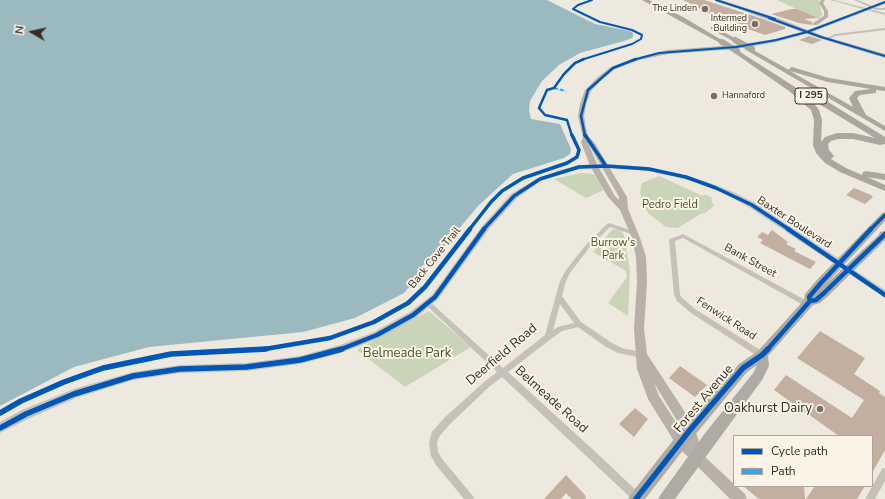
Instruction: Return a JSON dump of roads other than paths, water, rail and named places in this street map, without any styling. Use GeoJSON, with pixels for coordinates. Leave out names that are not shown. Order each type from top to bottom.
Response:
{"type":"FeatureCollection","features":[{"type":"Feature","properties":{"kind":"highway"},"geometry":{"type":"LineString","coordinates":[[645,0],[682,18],[722,42],[798,94],[815,110],[818,120],[817,145],[820,153],[843,170],[885,188]]}},
{"type":"Feature","properties":{"kind":"highway","name":"I 295"},"geometry":{"type":"LineString","coordinates":[[658,0],[750,49],[885,129]]}},
{"type":"Feature","properties":{"kind":"highway"},"geometry":{"type":"LineString","coordinates":[[750,49],[791,69],[808,75],[885,90]]}},
{"type":"Feature","properties":{"kind":"highway","name":"I 295"},"geometry":{"type":"LineString","coordinates":[[736,51],[885,142]]}},
{"type":"Feature","properties":{"kind":"highway"},"geometry":{"type":"LineString","coordinates":[[876,124],[856,106],[853,98],[855,95],[864,92],[885,90]]}},
{"type":"Feature","properties":{"kind":"highway"},"geometry":{"type":"LineString","coordinates":[[885,142],[853,136],[837,136],[828,139],[824,144],[825,150],[833,159],[848,168],[864,174],[885,177]]}},
{"type":"Feature","properties":{"kind":"highway","name":"Forest Avenue"},"geometry":{"type":"LineString","coordinates":[[844,266],[885,215]]}},
{"type":"Feature","properties":{"kind":"highway","name":"Forest Avenue"},"geometry":{"type":"LineString","coordinates":[[637,498],[690,430],[743,368],[762,355],[808,302],[809,297],[844,266],[885,234]]}},
{"type":"Feature","properties":{"kind":"highway"},"geometry":{"type":"LineString","coordinates":[[666,499],[697,458],[710,437],[758,376],[763,366],[762,355]]}},
{"type":"Feature","properties":{"kind":"main road"},"geometry":{"type":"LineString","coordinates":[[716,0],[885,56]]}},
{"type":"Feature","properties":{"kind":"main road"},"geometry":{"type":"LineString","coordinates":[[624,209],[612,197],[594,166],[584,142],[586,138],[581,116],[588,90],[613,68],[653,54],[759,40],[805,30],[826,17],[826,11],[822,3],[823,0]]}},
{"type":"Feature","properties":{"kind":"main road"},"geometry":{"type":"LineString","coordinates":[[686,50],[757,44],[805,30],[885,2]]}},
{"type":"Feature","properties":{"kind":"main road"},"geometry":{"type":"LineString","coordinates":[[586,138],[591,142],[623,197],[624,209],[634,233],[641,257],[642,271],[639,329],[643,369],[652,395],[681,442],[740,499]]}},
{"type":"Feature","properties":{"kind":"main road"},"geometry":{"type":"LineString","coordinates":[[642,355],[690,430],[697,458]]}},
{"type":"Feature","properties":{"kind":"street"},"geometry":{"type":"LineString","coordinates":[[831,0],[885,14]]}},
{"type":"Feature","properties":{"kind":"street"},"geometry":{"type":"LineString","coordinates":[[855,0],[872,7],[885,9]]}},
{"type":"Feature","properties":{"kind":"street"},"geometry":{"type":"LineString","coordinates":[[829,38],[835,35],[885,29]]}},
{"type":"Feature","properties":{"kind":"street","name":"Baxter Boulevard"},"geometry":{"type":"LineString","coordinates":[[0,428],[26,414],[68,396],[133,376],[180,369],[268,365],[300,360],[328,353],[377,335],[400,323],[428,304],[450,278],[486,227],[514,196],[535,182],[550,175],[579,167],[606,166],[649,169],[686,177],[716,188],[752,205],[885,295]]}},
{"type":"Feature","properties":{"kind":"street","name":"Deerfield Road"},"geometry":{"type":"LineString","coordinates":[[470,499],[439,462],[434,453],[435,435],[447,421],[502,372],[548,337],[563,281],[587,247],[609,225],[634,233]]}},
{"type":"Feature","properties":{"kind":"street","name":"Bank Street"},"geometry":{"type":"LineString","coordinates":[[683,236],[808,302]]}},
{"type":"Feature","properties":{"kind":"street","name":"Fenwick Road"},"geometry":{"type":"LineString","coordinates":[[683,236],[672,240],[677,295],[679,299],[693,311],[762,355]]}},
{"type":"Feature","properties":{"kind":"street"},"geometry":{"type":"LineString","coordinates":[[559,298],[579,324],[609,345],[621,351],[642,355]]}},
{"type":"Feature","properties":{"kind":"street","name":"Belmeade Road"},"geometry":{"type":"LineString","coordinates":[[428,304],[598,460],[637,498]]}},
{"type":"Feature","properties":{"kind":"street"},"geometry":{"type":"LineString","coordinates":[[548,337],[560,329],[579,324]]}},
{"type":"Feature","properties":{"kind":"street"},"geometry":{"type":"LineString","coordinates":[[870,499],[885,472]]}},
{"type":"Feature","properties":{"kind":"water"},"geometry":{"type":"Polygon","coordinates":[[[0,0],[547,0],[595,24],[630,31],[633,33],[633,36],[632,38],[624,41],[580,53],[559,65],[542,81],[530,101],[529,110],[531,119],[560,124],[571,149],[570,154],[564,158],[513,174],[479,205],[404,293],[355,318],[303,332],[149,347],[74,367],[0,406],[0,0]]]}},
{"type":"Feature","properties":{"kind":"place","name":"The Linden"},"geometry":{"type":"Point","coordinates":[705,9]}},
{"type":"Feature","properties":{"kind":"place","name":"Intermed Building"},"geometry":{"type":"Point","coordinates":[755,24]}},
{"type":"Feature","properties":{"kind":"place","name":"Hannaford"},"geometry":{"type":"Point","coordinates":[714,96]}},
{"type":"Feature","properties":{"kind":"place","name":"Oakhurst Dairy"},"geometry":{"type":"Point","coordinates":[820,409]}},
{"type":"Feature","properties":{"kind":"park label","name":"Pedro Field"},"geometry":{"type":"Point","coordinates":[670,205]}},
{"type":"Feature","properties":{"kind":"park label","name":"Burrow's Park"},"geometry":{"type":"Point","coordinates":[613,249]}},
{"type":"Feature","properties":{"kind":"park label","name":"Belmeade Park"},"geometry":{"type":"Point","coordinates":[407,354]}}]}
